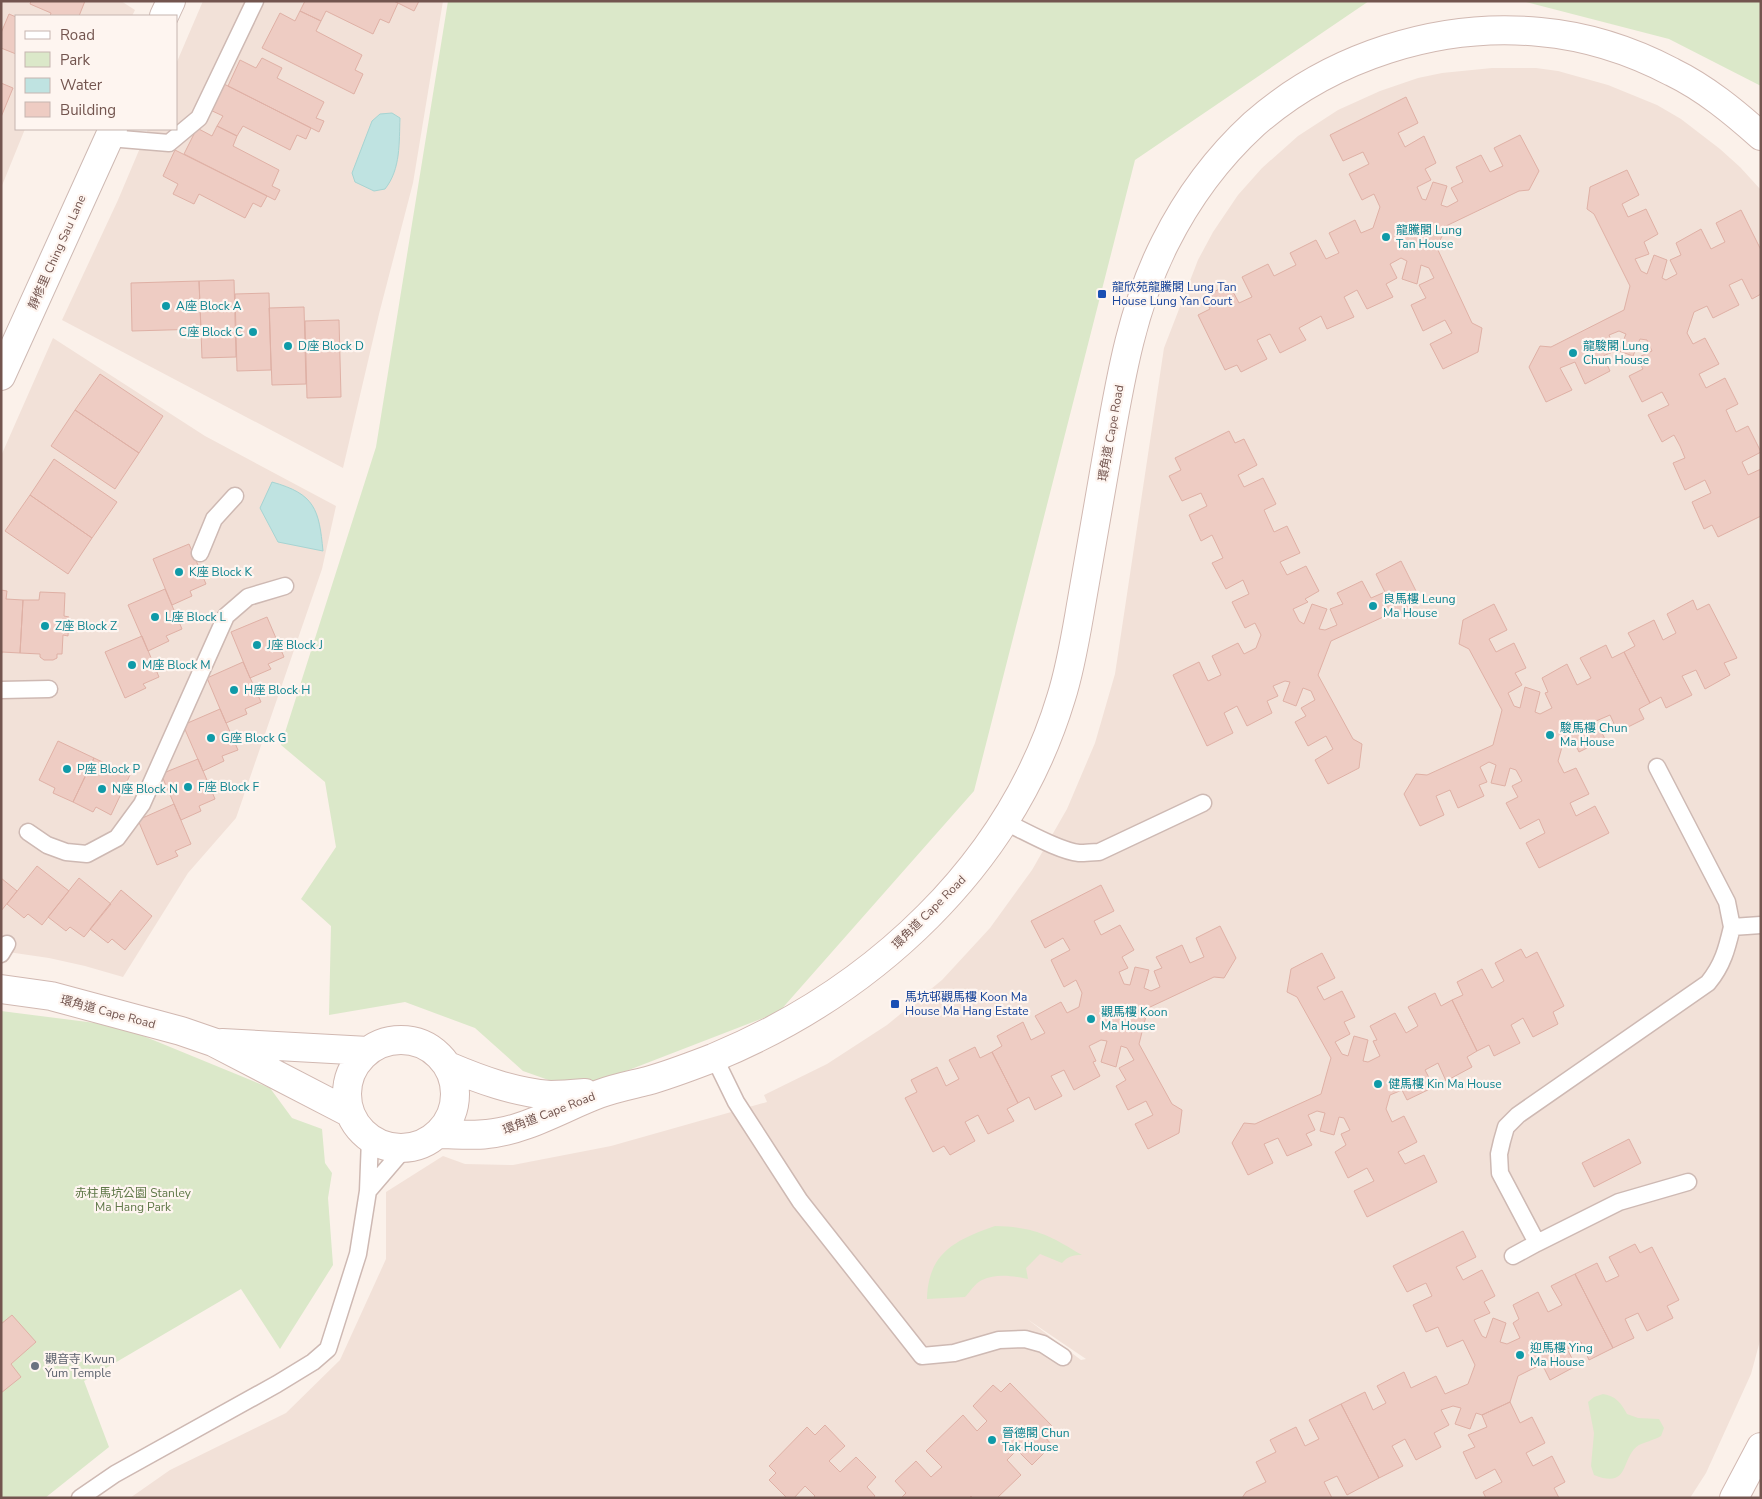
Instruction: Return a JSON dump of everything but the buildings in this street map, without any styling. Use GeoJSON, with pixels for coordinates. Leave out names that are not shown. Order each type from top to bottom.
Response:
{"type":"FeatureCollection","features":[{"type":"Feature","properties":{"kind":"street"},"geometry":{"type":"LineString","coordinates":[[164,15],[171,1]]}},
{"type":"Feature","properties":{"kind":"street","name":"環角道 Cape Road"},"geometry":{"type":"LineString","coordinates":[[437,1134],[490,1134],[522,1125],[602,1093],[653,1079],[714,1057],[768,1032],[816,1006],[872,965],[913,931],[951,893],[973,867],[1006,822],[1028,782],[1047,740],[1062,695],[1083,595],[1120,380],[1128,343],[1146,286],[1164,245],[1196,190],[1222,157],[1254,125],[1276,107],[1305,87],[1343,66],[1367,56],[1408,43],[1436,37],[1516,30],[1564,35],[1594,42],[1644,59],[1674,72],[1700,88],[1724,104],[1761,136]]}},
{"type":"Feature","properties":{"kind":"street","name":"靜修里 Ching Sau Lane"},"geometry":{"type":"LineString","coordinates":[[1,376],[111,133]]}},
{"type":"Feature","properties":{"kind":"street","name":"環角道 Cape Road"},"geometry":{"type":"LineString","coordinates":[[1,989],[51,996],[181,1031],[213,1042],[350,1113]]}},
{"type":"Feature","properties":{"kind":"street","name":"環角道 Cape Road"},"geometry":{"type":"LineString","coordinates":[[402,1040],[420,1043],[436,1052],[448,1066],[454,1084],[455,1102],[449,1120],[437,1134],[422,1144],[404,1149],[386,1147],[370,1139],[358,1128],[350,1113],[346,1096],[348,1079],[356,1063],[368,1051],[384,1042],[402,1040]]}},
{"type":"Feature","properties":{"kind":"street","name":"環角道 Cape Road"},"geometry":{"type":"LineString","coordinates":[[213,1042],[368,1051]]}},
{"type":"Feature","properties":{"kind":"street","name":"環角道 Cape Road"},"geometry":{"type":"LineString","coordinates":[[448,1066],[481,1080],[520,1091],[551,1095],[602,1093]]}},
{"type":"Feature","properties":{"kind":"street"},"geometry":{"type":"LineString","coordinates":[[1734,1498],[1761,1447]]}},
{"type":"Feature","properties":{"kind":"lane"},"geometry":{"type":"LineString","coordinates":[[111,133],[168,143],[199,118],[255,1]]}},
{"type":"Feature","properties":{"kind":"lane"},"geometry":{"type":"LineString","coordinates":[[200,553],[214,519],[235,496]]}},
{"type":"Feature","properties":{"kind":"lane"},"geometry":{"type":"LineString","coordinates":[[28,832],[47,844],[66,852],[87,854],[117,838],[142,804],[226,616],[248,597],[285,586]]}},
{"type":"Feature","properties":{"kind":"lane"},"geometry":{"type":"LineString","coordinates":[[1,690],[49,689]]}},
{"type":"Feature","properties":{"kind":"lane"},"geometry":{"type":"LineString","coordinates":[[1537,1243],[1500,1173],[1499,1154],[1506,1127],[1518,1115],[1708,983],[1718,970],[1726,952],[1732,927],[1727,902],[1657,767]]}},
{"type":"Feature","properties":{"kind":"lane"},"geometry":{"type":"LineString","coordinates":[[1006,822],[1057,846],[1078,853],[1099,852],[1203,804]]}},
{"type":"Feature","properties":{"kind":"lane"},"geometry":{"type":"LineString","coordinates":[[1732,927],[1761,924]]}},
{"type":"Feature","properties":{"kind":"lane"},"geometry":{"type":"LineString","coordinates":[[714,1057],[736,1102],[800,1201],[922,1356],[954,1353],[999,1340],[1025,1340],[1043,1344],[1062,1358]]}},
{"type":"Feature","properties":{"kind":"lane"},"geometry":{"type":"LineString","coordinates":[[80,1498],[115,1474],[277,1384],[313,1362],[328,1349],[358,1254],[368,1191],[370,1139]]}},
{"type":"Feature","properties":{"kind":"lane"},"geometry":{"type":"LineString","coordinates":[[368,1191],[404,1149]]}},
{"type":"Feature","properties":{"kind":"lane"},"geometry":{"type":"LineString","coordinates":[[1513,1256],[1619,1202],[1688,1182]]}},
{"type":"Feature","properties":{"kind":"shaded area"},"geometry":{"type":"Polygon","coordinates":[[[1,1],[121,1],[135,10],[132,15],[15,15],[15,130],[25,130],[1,188],[1,1]]]}},
{"type":"Feature","properties":{"kind":"shaded area"},"geometry":{"type":"Polygon","coordinates":[[[203,1],[443,1],[413,183],[379,314],[343,468],[62,320],[118,200],[148,130],[178,130],[178,59],[203,1]]]}},
{"type":"Feature","properties":{"kind":"shaded area"},"geometry":{"type":"Polygon","coordinates":[[[1492,68],[1536,68],[1558,71],[1608,85],[1657,105],[1681,119],[1720,149],[1761,190],[1761,1337],[1751,1374],[1706,1473],[1690,1498],[130,1498],[170,1470],[286,1413],[340,1360],[386,1259],[386,1192],[443,1156],[465,1164],[513,1165],[611,1146],[767,1102],[764,1095],[827,1064],[887,1025],[942,980],[990,928],[1032,870],[1067,809],[1095,743],[1115,674],[1164,348],[1198,260],[1213,232],[1238,195],[1262,168],[1298,136],[1338,110],[1380,91],[1418,78],[1442,73],[1492,68]],[[1027,1319],[1081,1360],[1086,1359],[1027,1319]]]}},
{"type":"Feature","properties":{"kind":"shaded area"},"geometry":{"type":"Polygon","coordinates":[[[53,338],[205,436],[336,506],[322,569],[236,818],[188,873],[123,977],[49,958],[1,951],[1,456],[53,338]]]}},
{"type":"Feature","properties":{"kind":"green space"},"geometry":{"type":"Polygon","coordinates":[[[448,1],[1369,1],[1135,160],[974,791],[779,1012],[577,1090],[523,1071],[475,1028],[405,1002],[329,1015],[331,926],[301,899],[336,847],[325,782],[281,745],[376,447],[448,1]]]}},
{"type":"Feature","properties":{"kind":"green space"},"geometry":{"type":"Polygon","coordinates":[[[1522,1],[1761,1],[1761,86],[1669,39],[1522,1]]]}},
{"type":"Feature","properties":{"kind":"green space","name":"赤柱馬坑公園 Stanley Ma Hang Park"},"geometry":{"type":"Polygon","coordinates":[[[1,1011],[119,1026],[270,1088],[292,1118],[322,1129],[325,1163],[332,1173],[328,1198],[333,1265],[280,1349],[241,1289],[84,1381],[109,1447],[45,1498],[1,1498],[1,1011]]]}},
{"type":"Feature","properties":{"kind":"green space"},"geometry":{"type":"Polygon","coordinates":[[[995,1226],[1021,1228],[1041,1233],[1082,1255],[1071,1256],[1062,1263],[1040,1254],[1026,1268],[1028,1279],[1011,1276],[993,1276],[979,1281],[965,1297],[927,1299],[932,1270],[946,1250],[968,1237],[995,1226]]]}},
{"type":"Feature","properties":{"kind":"green space"},"geometry":{"type":"Polygon","coordinates":[[[1603,1394],[1611,1396],[1618,1401],[1627,1414],[1638,1418],[1659,1419],[1664,1428],[1661,1436],[1639,1445],[1633,1450],[1619,1475],[1606,1479],[1594,1475],[1591,1466],[1594,1433],[1588,1402],[1594,1397],[1603,1394]]]}},
{"type":"Feature","properties":{"kind":"water"},"geometry":{"type":"Polygon","coordinates":[[[392,113],[400,118],[397,164],[385,189],[374,191],[355,182],[352,173],[372,121],[380,114],[392,113]]]}},
{"type":"Feature","properties":{"kind":"water"},"geometry":{"type":"Polygon","coordinates":[[[272,482],[298,492],[312,505],[319,524],[323,551],[278,542],[260,508],[272,482]]]}},
{"type":"Feature","properties":{"kind":"place","name":"龍騰閣 Lung Tan House"},"geometry":{"type":"Point","coordinates":[1386,237]}},
{"type":"Feature","properties":{"kind":"place","name":"龍欣苑龍騰閣 Lung Tan House Lung Yan Court"},"geometry":{"type":"Point","coordinates":[1102,294]}},
{"type":"Feature","properties":{"kind":"place","name":"A座 Block A"},"geometry":{"type":"Point","coordinates":[166,306]}},
{"type":"Feature","properties":{"kind":"place","name":"C座 Block C"},"geometry":{"type":"Point","coordinates":[253,332]}},
{"type":"Feature","properties":{"kind":"place","name":"D座 Block D"},"geometry":{"type":"Point","coordinates":[288,346]}},
{"type":"Feature","properties":{"kind":"place","name":"龍駿閣 Lung Chun House"},"geometry":{"type":"Point","coordinates":[1573,353]}},
{"type":"Feature","properties":{"kind":"place","name":"K座 Block K"},"geometry":{"type":"Point","coordinates":[179,572]}},
{"type":"Feature","properties":{"kind":"place","name":"良馬樓 Leung Ma House"},"geometry":{"type":"Point","coordinates":[1373,606]}},
{"type":"Feature","properties":{"kind":"place","name":"L座 Block L"},"geometry":{"type":"Point","coordinates":[155,617]}},
{"type":"Feature","properties":{"kind":"place","name":"Z座 Block Z"},"geometry":{"type":"Point","coordinates":[45,626]}},
{"type":"Feature","properties":{"kind":"place","name":"J座 Block J"},"geometry":{"type":"Point","coordinates":[257,645]}},
{"type":"Feature","properties":{"kind":"place","name":"M座 Block M"},"geometry":{"type":"Point","coordinates":[132,665]}},
{"type":"Feature","properties":{"kind":"place","name":"H座 Block H"},"geometry":{"type":"Point","coordinates":[234,690]}},
{"type":"Feature","properties":{"kind":"place","name":"駿馬樓 Chun Ma House"},"geometry":{"type":"Point","coordinates":[1550,735]}},
{"type":"Feature","properties":{"kind":"place","name":"G座 Block G"},"geometry":{"type":"Point","coordinates":[211,738]}},
{"type":"Feature","properties":{"kind":"place","name":"P座 Block P"},"geometry":{"type":"Point","coordinates":[67,769]}},
{"type":"Feature","properties":{"kind":"place","name":"F座 Block F"},"geometry":{"type":"Point","coordinates":[188,787]}},
{"type":"Feature","properties":{"kind":"place","name":"N座 Block N"},"geometry":{"type":"Point","coordinates":[102,789]}},
{"type":"Feature","properties":{"kind":"place","name":"馬坑邨觀馬樓 Koon Ma House Ma Hang Estate"},"geometry":{"type":"Point","coordinates":[895,1004]}},
{"type":"Feature","properties":{"kind":"place","name":"觀馬樓 Koon Ma House"},"geometry":{"type":"Point","coordinates":[1091,1019]}},
{"type":"Feature","properties":{"kind":"place","name":"健馬樓 Kin Ma House"},"geometry":{"type":"Point","coordinates":[1378,1084]}},
{"type":"Feature","properties":{"kind":"place","name":"迎馬樓 Ying Ma House"},"geometry":{"type":"Point","coordinates":[1520,1355]}},
{"type":"Feature","properties":{"kind":"place","name":"觀音寺 Kwun Yum Temple"},"geometry":{"type":"Point","coordinates":[35,1366]}},
{"type":"Feature","properties":{"kind":"place","name":"晉德閣 Chun Tak House"},"geometry":{"type":"Point","coordinates":[992,1440]}}]}
